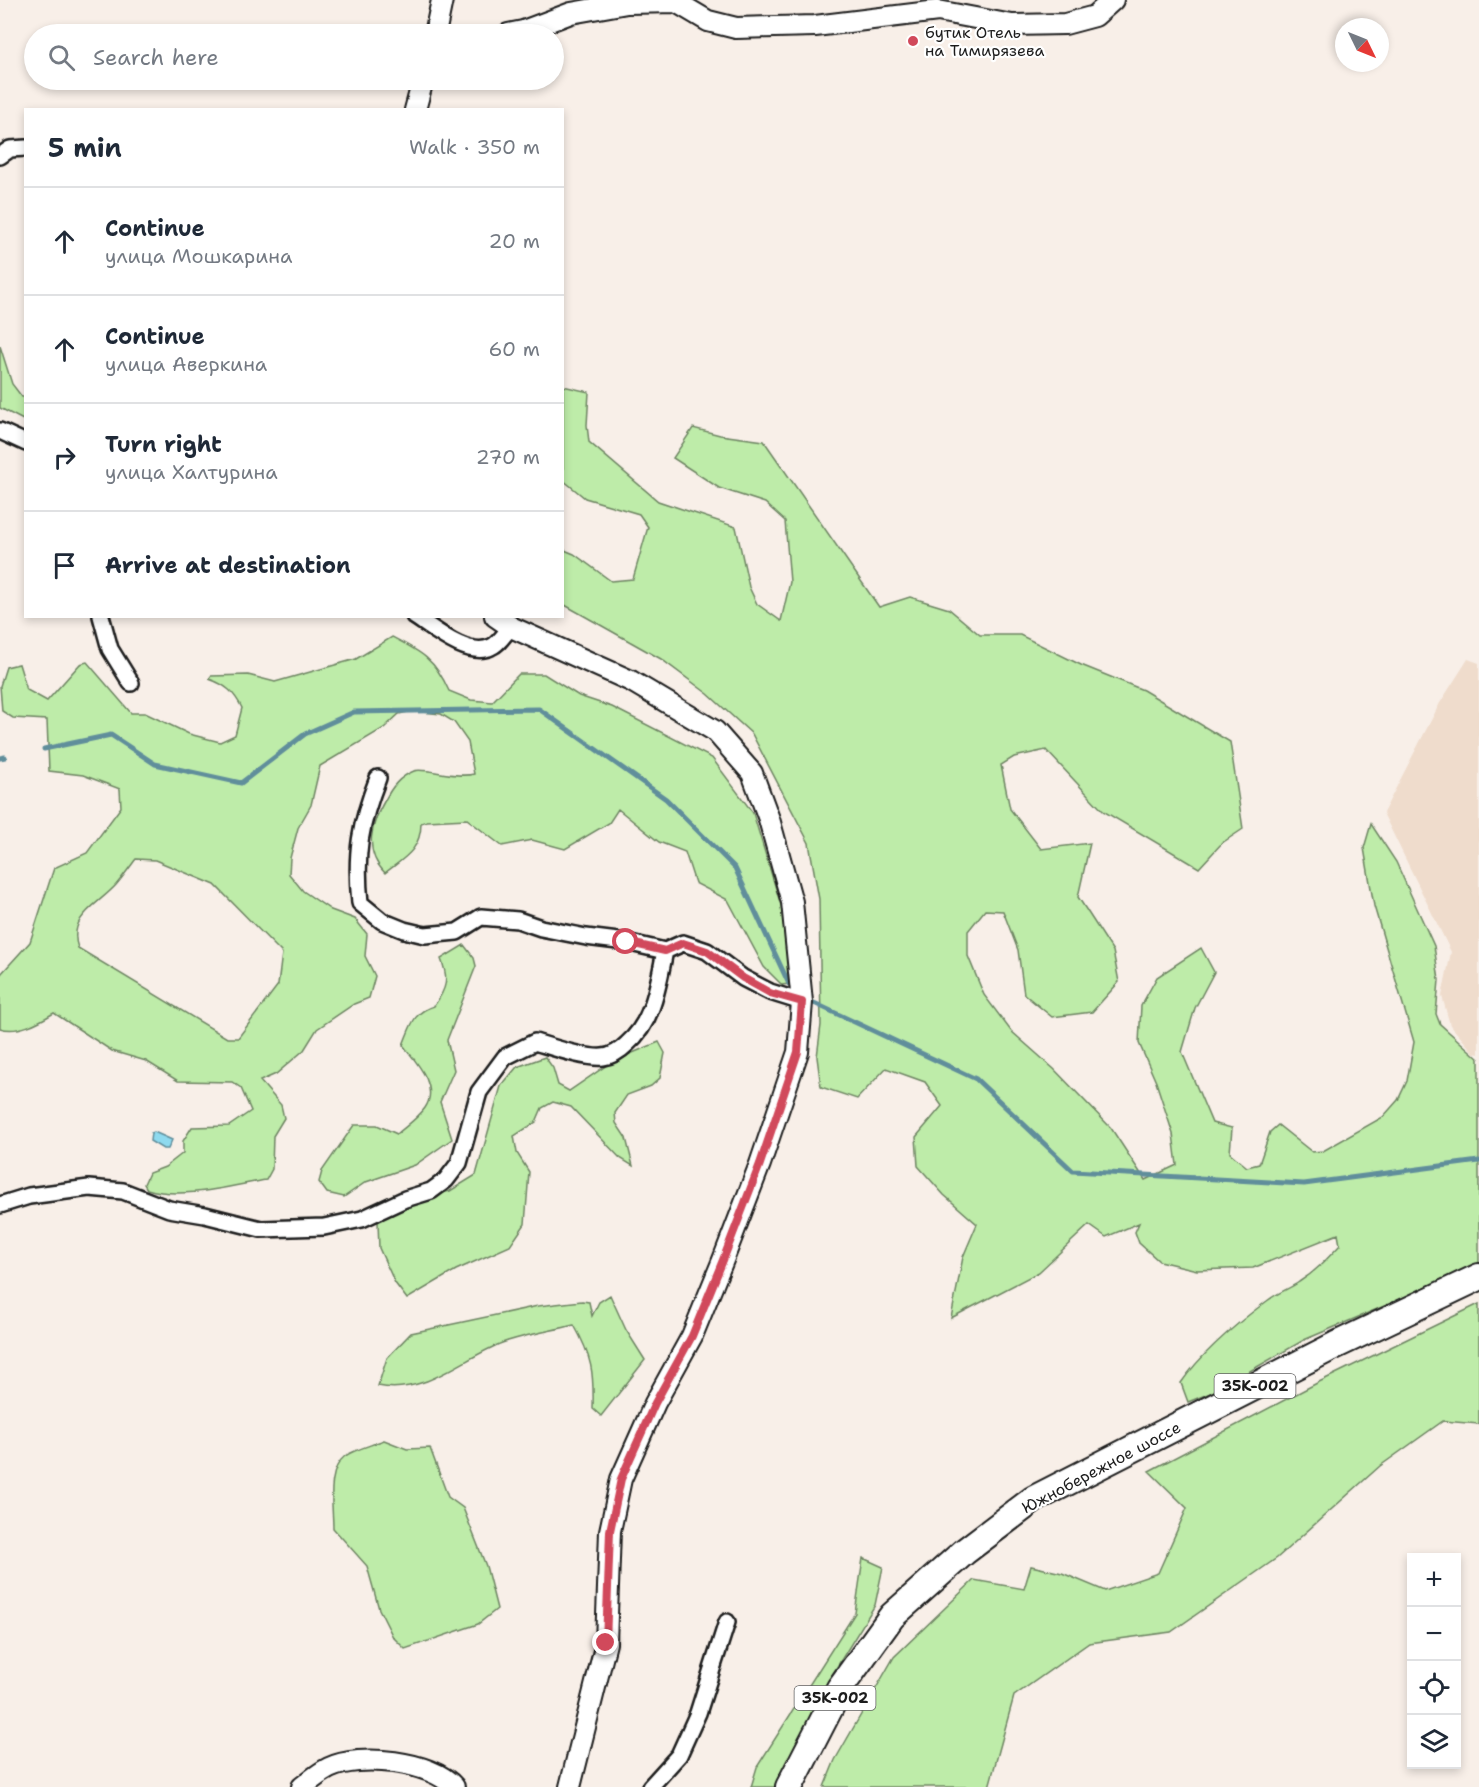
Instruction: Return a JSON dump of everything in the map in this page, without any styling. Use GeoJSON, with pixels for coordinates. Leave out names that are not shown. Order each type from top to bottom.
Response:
{"type":"FeatureCollection","features":[{"type":"Feature","properties":{"kind":"highway","name":"Южнобережное шоссе"},"geometry":{"type":"LineString","coordinates":[[789,1787],[840,1688],[892,1616],[964,1552],[1034,1499],[1336,1345],[1479,1277]]}},
{"type":"Feature","properties":{"kind":"highway","name":"Южнобережное шоссе"},"geometry":{"type":"LineString","coordinates":[[800,1787],[847,1696],[903,1621],[966,1561],[1042,1508],[1347,1350],[1479,1286]]}},
{"type":"Feature","properties":{"kind":"street"},"geometry":{"type":"LineString","coordinates":[[437,24],[442,0]]}},
{"type":"Feature","properties":{"kind":"street"},"geometry":{"type":"LineString","coordinates":[[541,24],[571,13],[627,3],[676,2],[708,21],[736,28],[815,26],[938,10],[1012,26],[1065,24],[1095,16],[1113,0]]}},
{"type":"Feature","properties":{"kind":"street"},"geometry":{"type":"LineString","coordinates":[[416,108],[420,90]]}},
{"type":"Feature","properties":{"kind":"street"},"geometry":{"type":"LineString","coordinates":[[0,156],[10,149],[24,148]]}},
{"type":"Feature","properties":{"kind":"street"},"geometry":{"type":"LineString","coordinates":[[0,430],[24,442]]}},
{"type":"Feature","properties":{"kind":"street"},"geometry":{"type":"LineString","coordinates":[[102,618],[110,649],[131,683]]}},
{"type":"Feature","properties":{"kind":"street"},"geometry":{"type":"LineString","coordinates":[[417,618],[469,650],[482,650],[493,646],[503,622],[632,681],[715,731],[752,773],[769,819],[792,902],[802,1002],[798,1052],[760,1164],[692,1336],[655,1403],[621,1479],[610,1531],[606,1643],[570,1787]]}},
{"type":"Feature","properties":{"kind":"street"},"geometry":{"type":"LineString","coordinates":[[378,778],[367,807],[360,838],[357,870],[360,903],[382,921],[425,935],[457,932],[481,917],[518,920],[541,928],[586,938],[626,942],[665,951],[683,943],[707,951],[743,978],[770,993],[802,1002]]}},
{"type":"Feature","properties":{"kind":"street"},"geometry":{"type":"LineString","coordinates":[[0,1205],[28,1197],[89,1188],[123,1191],[169,1209],[261,1229],[324,1227],[362,1219],[405,1199],[431,1191],[446,1179],[459,1163],[480,1092],[504,1057],[535,1042],[573,1053],[602,1058],[616,1053],[634,1038],[646,1022],[654,1002],[665,951]]}},
{"type":"Feature","properties":{"kind":"street"},"geometry":{"type":"LineString","coordinates":[[650,1787],[679,1755],[698,1713],[727,1622]]}},
{"type":"Feature","properties":{"kind":"street"},"geometry":{"type":"LineString","coordinates":[[302,1787],[330,1767],[362,1761],[393,1761],[425,1769],[451,1783],[454,1787]]}},
{"type":"Feature","properties":{"kind":"shaded area"},"geometry":{"type":"Polygon","coordinates":[[[1468,659],[1479,663],[1479,1054],[1474,1053],[1450,1025],[1442,996],[1451,952],[1383,813],[1440,703],[1468,659]]]}},
{"type":"Feature","properties":{"kind":"green space"},"geometry":{"type":"Polygon","coordinates":[[[0,346],[12,384],[24,397],[24,420],[0,408],[0,346]]]}},
{"type":"Feature","properties":{"kind":"green space"},"geometry":{"type":"Polygon","coordinates":[[[564,386],[589,392],[587,425],[589,442],[658,501],[736,527],[749,587],[757,604],[781,621],[790,582],[785,521],[765,503],[719,488],[673,458],[693,428],[720,435],[764,441],[879,607],[910,597],[949,609],[980,635],[1020,635],[1081,665],[1143,690],[1230,742],[1243,829],[1222,843],[1199,868],[1103,811],[1046,750],[1014,757],[1001,765],[1010,809],[1041,849],[1090,843],[1078,897],[1113,951],[1119,982],[1092,1012],[1052,1017],[1024,994],[1018,950],[1003,911],[985,910],[968,931],[968,956],[984,995],[1011,1031],[1054,1069],[1111,1128],[1145,1180],[1177,1165],[1173,1134],[1156,1082],[1139,1043],[1141,1006],[1157,977],[1201,948],[1214,972],[1195,1008],[1182,1052],[1212,1123],[1232,1128],[1230,1153],[1247,1167],[1259,1164],[1270,1132],[1278,1125],[1312,1152],[1323,1151],[1383,1117],[1398,1100],[1407,1081],[1414,1042],[1374,906],[1364,848],[1371,824],[1396,862],[1434,946],[1439,980],[1436,1014],[1440,1024],[1479,1059],[1479,1266],[1304,1340],[1213,1392],[1188,1402],[1181,1383],[1199,1360],[1255,1310],[1316,1270],[1340,1245],[1338,1234],[1253,1268],[1197,1270],[1159,1261],[1139,1243],[1135,1232],[1139,1223],[1106,1237],[1089,1225],[1039,1272],[951,1318],[963,1257],[977,1224],[944,1195],[918,1166],[916,1137],[942,1106],[925,1082],[886,1068],[857,1099],[821,1087],[817,1057],[821,1025],[819,899],[809,843],[752,734],[708,694],[661,659],[564,605],[564,550],[574,554],[611,581],[633,579],[648,527],[639,514],[585,498],[564,481],[564,386]]]}},
{"type":"Feature","properties":{"kind":"green space"},"geometry":{"type":"Polygon","coordinates":[[[392,637],[426,658],[438,671],[449,691],[471,700],[492,702],[519,674],[544,674],[579,696],[612,707],[712,758],[753,813],[786,922],[790,952],[789,984],[782,985],[764,967],[728,900],[695,883],[685,852],[659,842],[618,809],[609,823],[565,849],[532,840],[502,846],[467,819],[427,821],[421,823],[415,847],[385,873],[374,856],[373,828],[380,809],[397,783],[409,773],[419,770],[458,775],[474,774],[468,742],[454,722],[441,714],[413,711],[399,714],[384,728],[320,766],[311,805],[298,828],[290,858],[289,874],[303,891],[331,910],[355,919],[367,934],[365,956],[375,976],[369,998],[354,1004],[317,1029],[304,1050],[276,1074],[260,1081],[281,1105],[284,1118],[273,1136],[272,1169],[266,1180],[191,1193],[147,1189],[144,1184],[149,1173],[165,1167],[183,1153],[183,1141],[192,1127],[229,1126],[251,1111],[241,1088],[232,1082],[178,1081],[146,1061],[112,1051],[54,1013],[21,1028],[0,1028],[0,975],[30,942],[54,868],[87,853],[121,807],[120,789],[83,775],[49,771],[47,720],[13,718],[2,711],[0,686],[6,667],[19,664],[27,690],[47,701],[80,664],[87,662],[131,713],[145,713],[189,734],[220,742],[235,735],[242,708],[229,690],[209,679],[211,676],[248,675],[275,682],[356,659],[392,637]],[[136,859],[116,885],[86,912],[77,928],[78,948],[227,1038],[238,1038],[278,985],[282,953],[215,885],[155,860],[136,859]]]}},
{"type":"Feature","properties":{"kind":"green space"},"geometry":{"type":"Polygon","coordinates":[[[464,945],[474,958],[476,966],[447,1040],[454,1070],[440,1102],[452,1139],[415,1165],[366,1182],[344,1197],[327,1193],[319,1182],[322,1171],[354,1125],[377,1125],[397,1134],[425,1108],[429,1100],[428,1083],[419,1066],[403,1045],[417,1016],[434,1006],[442,994],[446,978],[441,959],[464,945]]]}},
{"type":"Feature","properties":{"kind":"green space"},"geometry":{"type":"Polygon","coordinates":[[[659,1042],[665,1053],[660,1078],[651,1086],[627,1095],[615,1113],[616,1123],[626,1138],[633,1166],[620,1158],[571,1107],[553,1102],[542,1108],[536,1122],[514,1136],[517,1153],[529,1172],[525,1224],[510,1246],[456,1270],[407,1299],[395,1283],[379,1248],[378,1222],[398,1204],[450,1191],[476,1175],[501,1086],[517,1067],[545,1057],[553,1068],[558,1085],[569,1091],[613,1061],[659,1042]]]}},
{"type":"Feature","properties":{"kind":"green space"},"geometry":{"type":"Polygon","coordinates":[[[610,1295],[626,1330],[645,1360],[601,1416],[593,1409],[591,1365],[585,1346],[574,1325],[502,1343],[442,1374],[411,1386],[395,1388],[378,1386],[387,1358],[411,1333],[538,1306],[582,1301],[589,1302],[592,1316],[599,1302],[610,1295]]]}},
{"type":"Feature","properties":{"kind":"green space"},"geometry":{"type":"Polygon","coordinates":[[[1479,1304],[1479,1424],[1443,1421],[1380,1466],[1277,1558],[1171,1632],[1089,1643],[1014,1696],[989,1787],[824,1787],[835,1760],[894,1657],[974,1580],[1024,1589],[1031,1566],[1062,1573],[1105,1591],[1158,1573],[1187,1508],[1149,1471],[1319,1382],[1479,1304]]]}},
{"type":"Feature","properties":{"kind":"green space"},"geometry":{"type":"Polygon","coordinates":[[[384,1440],[407,1449],[430,1448],[448,1497],[463,1508],[486,1566],[497,1609],[478,1624],[405,1649],[393,1637],[379,1609],[367,1566],[333,1528],[332,1489],[335,1470],[339,1462],[359,1449],[384,1440]]]}},
{"type":"Feature","properties":{"kind":"green space"},"geometry":{"type":"Polygon","coordinates":[[[863,1558],[883,1567],[875,1605],[822,1691],[782,1787],[751,1787],[757,1767],[855,1613],[863,1558]]]}},
{"type":"Feature","properties":{"kind":"water"},"geometry":{"type":"Polygon","coordinates":[[[154,1132],[172,1140],[168,1149],[163,1149],[150,1141],[151,1133],[154,1132]]]}},
{"type":"Feature","properties":{"kind":"waterway"},"geometry":{"type":"LineString","coordinates":[[44,749],[111,735],[155,764],[241,783],[305,734],[354,712],[539,709],[666,799],[735,868],[789,984]]}},
{"type":"Feature","properties":{"kind":"waterway"},"geometry":{"type":"LineString","coordinates":[[0,758],[5,757]]}},
{"type":"Feature","properties":{"kind":"waterway"},"geometry":{"type":"LineString","coordinates":[[814,1003],[976,1079],[1073,1171],[1304,1184],[1479,1161]]}},
{"type":"Feature","properties":{"kind":"place","name":"бутик Отель на Тимирязева"},"geometry":{"type":"Point","coordinates":[913,41]}},
{"type":"Feature","properties":{"kind":"route"},"geometry":{"type":"LineString","coordinates":[[606,1643],[610,1531],[621,1479],[655,1403],[692,1336],[760,1164],[798,1052],[802,1002],[770,993],[743,978],[707,951],[683,943],[665,951],[626,942]]}}]}
